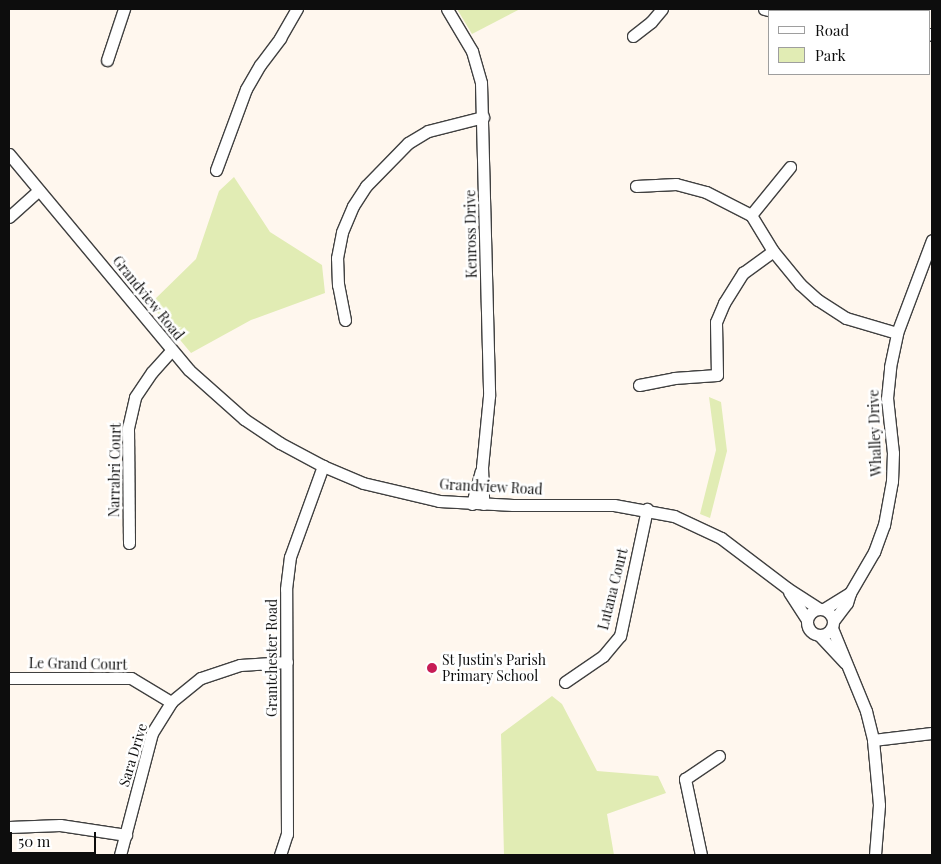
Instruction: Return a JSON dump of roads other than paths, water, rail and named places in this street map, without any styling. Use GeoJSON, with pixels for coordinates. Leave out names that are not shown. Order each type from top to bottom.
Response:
{"type":"FeatureCollection","features":[{"type":"Feature","properties":{"kind":"street"},"geometry":{"type":"LineString","coordinates":[[107,60],[124,9]]}},
{"type":"Feature","properties":{"kind":"street"},"geometry":{"type":"LineString","coordinates":[[216,170],[246,89],[297,9]]}},
{"type":"Feature","properties":{"kind":"street","name":"Kenross Drive"},"geometry":{"type":"LineString","coordinates":[[446,9],[472,51],[481,83],[490,396],[478,504]]}},
{"type":"Feature","properties":{"kind":"street"},"geometry":{"type":"LineString","coordinates":[[632,36],[651,22],[662,9]]}},
{"type":"Feature","properties":{"kind":"street"},"geometry":{"type":"LineString","coordinates":[[345,320],[338,285],[337,258],[342,232],[352,206],[366,186],[408,143],[428,131],[483,117]]}},
{"type":"Feature","properties":{"kind":"street","name":"Grandview Road"},"geometry":{"type":"LineString","coordinates":[[9,154],[171,351],[205,386],[244,419],[280,443],[322,466],[364,482],[439,501],[478,504],[614,505],[674,516],[721,538],[786,588],[822,609]]}},
{"type":"Feature","properties":{"kind":"street"},"geometry":{"type":"LineString","coordinates":[[751,215],[790,167]]}},
{"type":"Feature","properties":{"kind":"street"},"geometry":{"type":"LineString","coordinates":[[636,186],[676,184],[706,192],[751,215],[774,251],[800,284],[818,300],[846,318],[897,333]]}},
{"type":"Feature","properties":{"kind":"street"},"geometry":{"type":"LineString","coordinates":[[9,217],[39,190]]}},
{"type":"Feature","properties":{"kind":"street","name":"Whalley Drive"},"geometry":{"type":"LineString","coordinates":[[833,624],[847,603],[850,593],[874,552],[884,525],[892,481],[893,453],[887,398],[890,367],[897,333],[932,240]]}},
{"type":"Feature","properties":{"kind":"street"},"geometry":{"type":"LineString","coordinates":[[639,385],[674,378],[717,375],[716,322],[724,303],[743,273],[774,251]]}},
{"type":"Feature","properties":{"kind":"street","name":"Narrabri Court"},"geometry":{"type":"LineString","coordinates":[[129,543],[128,428],[135,397],[152,372],[171,351]]}},
{"type":"Feature","properties":{"kind":"street","name":"Grantchester Road"},"geometry":{"type":"LineString","coordinates":[[280,855],[287,834],[286,589],[290,557],[322,466]]}},
{"type":"Feature","properties":{"kind":"street","name":"Lutana Court"},"geometry":{"type":"LineString","coordinates":[[565,682],[603,656],[620,636],[647,510]]}},
{"type":"Feature","properties":{"kind":"street","name":"Grandview Road"},"geometry":{"type":"LineString","coordinates":[[786,588],[807,620]]}},
{"type":"Feature","properties":{"kind":"street","name":"Whalley Drive"},"geometry":{"type":"LineString","coordinates":[[822,609],[850,593]]}},
{"type":"Feature","properties":{"kind":"street"},"geometry":{"type":"LineString","coordinates":[[847,664],[818,635],[808,628],[807,620],[812,611],[822,609],[831,614],[847,664],[866,711],[873,740],[880,805],[874,855]]}},
{"type":"Feature","properties":{"kind":"street"},"geometry":{"type":"LineString","coordinates":[[818,635],[827,634],[833,624]]}},
{"type":"Feature","properties":{"kind":"street","name":"Sara Drive"},"geometry":{"type":"LineString","coordinates":[[120,855],[152,733],[171,702],[202,678],[225,670],[240,665],[287,662]]}},
{"type":"Feature","properties":{"kind":"street","name":"Le Grand Court"},"geometry":{"type":"LineString","coordinates":[[9,678],[131,678],[171,702]]}},
{"type":"Feature","properties":{"kind":"street"},"geometry":{"type":"LineString","coordinates":[[873,740],[932,733]]}},
{"type":"Feature","properties":{"kind":"street"},"geometry":{"type":"LineString","coordinates":[[701,855],[685,779],[719,756]]}},
{"type":"Feature","properties":{"kind":"street"},"geometry":{"type":"LineString","coordinates":[[9,827],[60,825],[126,835]]}},
{"type":"Feature","properties":{"kind":"place","name":"St Justin's Parish Primary School"},"geometry":{"type":"Point","coordinates":[432,668]}}]}
